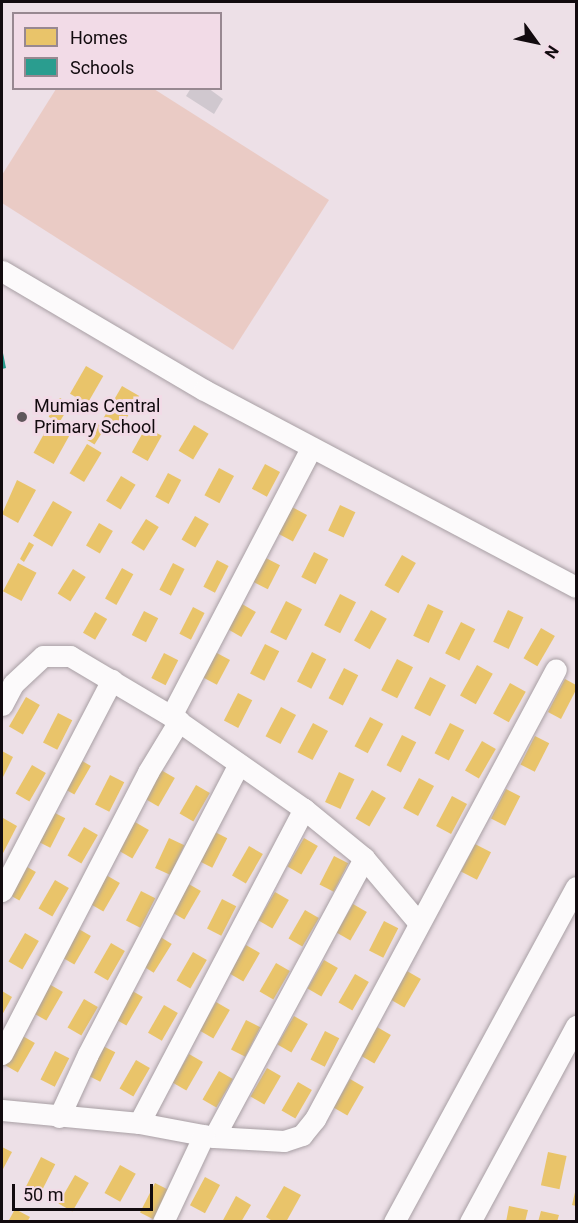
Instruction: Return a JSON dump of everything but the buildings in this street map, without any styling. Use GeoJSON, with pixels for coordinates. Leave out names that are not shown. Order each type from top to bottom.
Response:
{"type":"FeatureCollection","features":[{"type":"Feature","properties":{"kind":"street"},"geometry":{"type":"LineString","coordinates":[[2,271],[204,390],[576,587]]}},
{"type":"Feature","properties":{"kind":"street"},"geometry":{"type":"LineString","coordinates":[[2,1054],[148,772],[311,448]]}},
{"type":"Feature","properties":{"kind":"street"},"geometry":{"type":"LineString","coordinates":[[2,705],[13,684],[43,656],[70,656],[175,719],[304,809],[363,858],[419,923]]}},
{"type":"Feature","properties":{"kind":"street"},"geometry":{"type":"LineString","coordinates":[[2,1110],[138,1123],[209,1136],[284,1142],[302,1135],[315,1119],[556,669]]}},
{"type":"Feature","properties":{"kind":"street"},"geometry":{"type":"LineString","coordinates":[[2,891],[112,680]]}},
{"type":"Feature","properties":{"kind":"street"},"geometry":{"type":"LineString","coordinates":[[59,1117],[88,1054],[239,764]]}},
{"type":"Feature","properties":{"kind":"street"},"geometry":{"type":"LineString","coordinates":[[138,1123],[304,809]]}},
{"type":"Feature","properties":{"kind":"street"},"geometry":{"type":"LineString","coordinates":[[163,1221],[363,858]]}},
{"type":"Feature","properties":{"kind":"street"},"geometry":{"type":"LineString","coordinates":[[394,1221],[576,887]]}},
{"type":"Feature","properties":{"kind":"street"},"geometry":{"type":"LineString","coordinates":[[470,1221],[576,1026]]}},
{"type":"Feature","properties":{"kind":"shaded area"},"geometry":{"type":"Polygon","coordinates":[[[55,90],[156,90],[329,200],[233,350],[2,203],[2,175],[55,90]]]}},
{"type":"Feature","properties":{"kind":"place","name":"Mumias Central Primary School"},"geometry":{"type":"Point","coordinates":[22,417]}}]}
